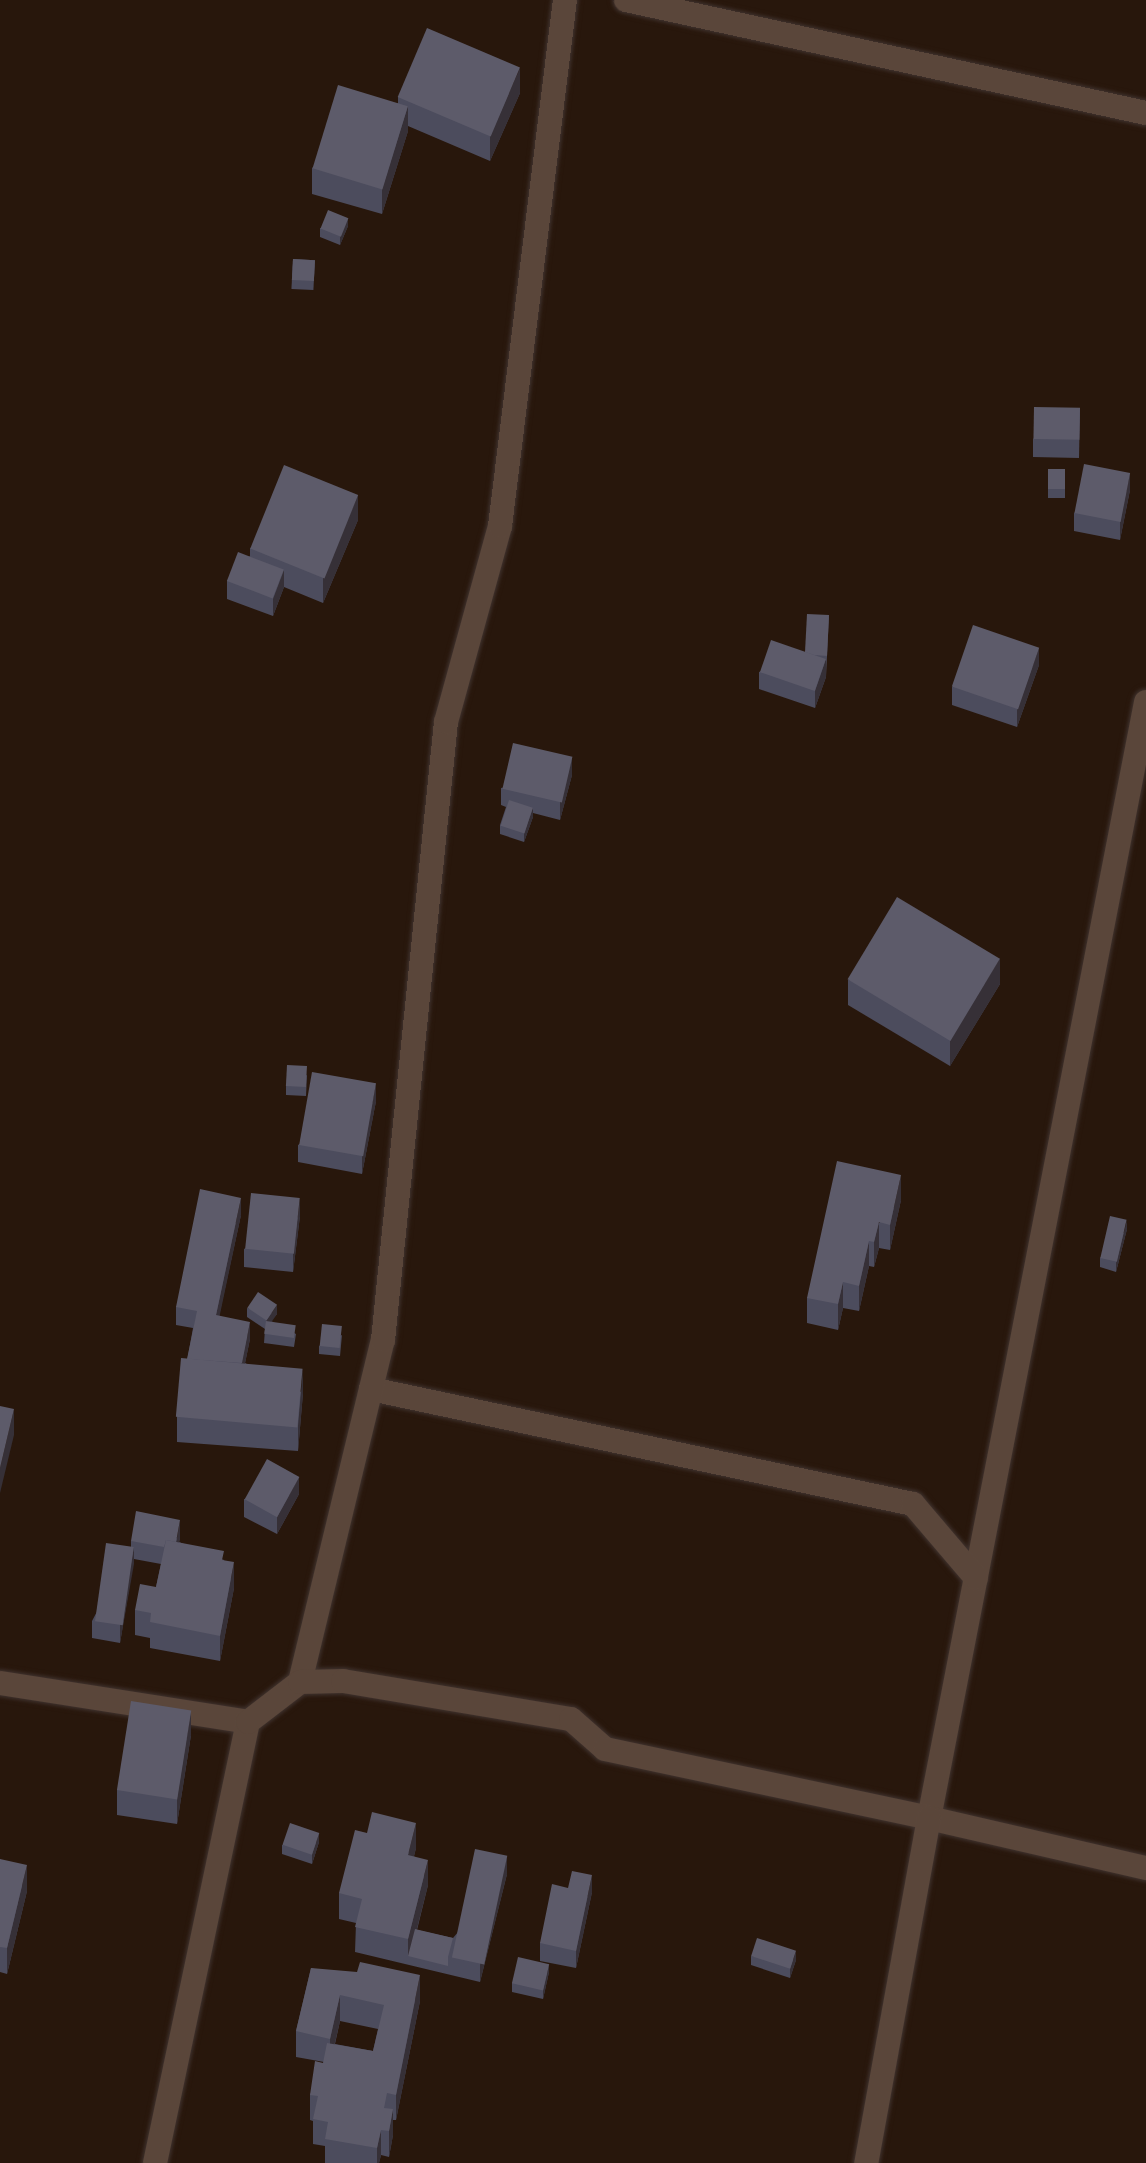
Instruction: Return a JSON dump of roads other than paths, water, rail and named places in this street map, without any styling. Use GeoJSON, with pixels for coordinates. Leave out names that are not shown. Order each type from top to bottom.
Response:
{"type":"FeatureCollection","features":[{"type":"Feature","properties":{"kind":"street"},"geometry":{"type":"LineString","coordinates":[[300,1682],[383,1340],[415,1059],[446,722],[500,526],[565,0]]}},
{"type":"Feature","properties":{"kind":"street"},"geometry":{"type":"LineString","coordinates":[[626,0],[1146,113]]}},
{"type":"Feature","properties":{"kind":"street"},"geometry":{"type":"LineString","coordinates":[[866,2163],[929,1818],[1146,702]]}},
{"type":"Feature","properties":{"kind":"street"},"geometry":{"type":"LineString","coordinates":[[371,1389],[913,1504],[976,1578]]}},
{"type":"Feature","properties":{"kind":"street"},"geometry":{"type":"LineString","coordinates":[[155,2163],[248,1722],[300,1682],[343,1681],[571,1719],[605,1749],[1146,1868]]}},
{"type":"Feature","properties":{"kind":"street"},"geometry":{"type":"LineString","coordinates":[[0,1683],[248,1722]]}}]}
